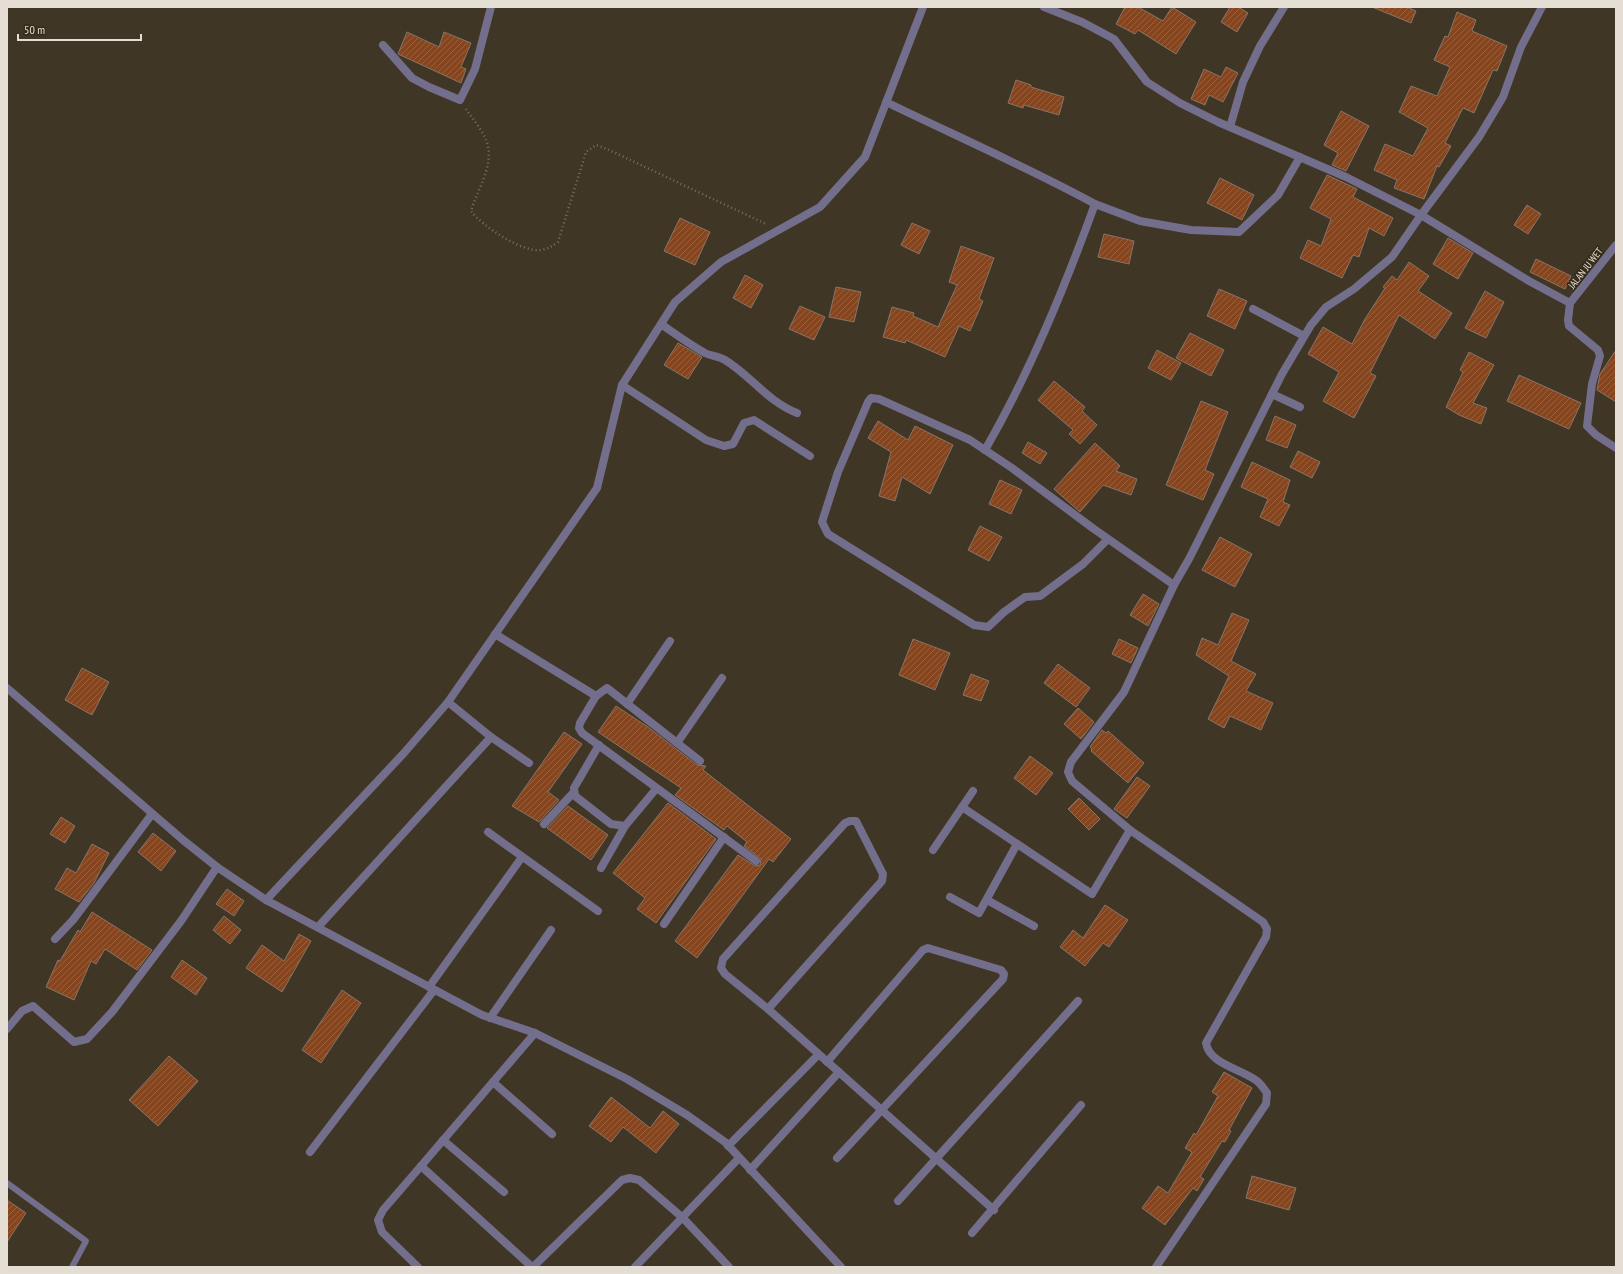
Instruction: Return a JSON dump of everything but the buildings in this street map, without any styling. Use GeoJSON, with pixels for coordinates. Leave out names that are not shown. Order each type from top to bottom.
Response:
{"type":"FeatureCollection","features":[{"type":"Feature","properties":{"kind":"street"},"geometry":{"type":"LineString","coordinates":[[384,45],[412,78],[460,100],[475,70],[491,7]]}},
{"type":"Feature","properties":{"kind":"street"},"geometry":{"type":"LineString","coordinates":[[266,900],[404,753],[448,702],[597,488],[622,385],[675,302],[722,262],[820,208],[865,157],[923,7]]}},
{"type":"Feature","properties":{"kind":"street"},"geometry":{"type":"LineString","coordinates":[[1044,7],[1082,22],[1114,39],[1147,82],[1180,103],[1230,127],[1300,157],[1420,215],[1529,281],[1570,303],[1568,320],[1569,326],[1598,350],[1600,356],[1592,384],[1587,426],[1596,435],[1616,448]]}},
{"type":"Feature","properties":{"kind":"street"},"geometry":{"type":"LineString","coordinates":[[1230,127],[1243,82],[1260,46],[1284,7]]}},
{"type":"Feature","properties":{"kind":"street"},"geometry":{"type":"LineString","coordinates":[[1156,1267],[1266,1104],[1267,1093],[1257,1081],[1213,1057],[1207,1051],[1206,1043],[1266,937],[1267,929],[1263,922],[1130,830],[1072,781],[1068,772],[1071,762],[1124,692],[1174,585],[1189,560],[1272,394],[1304,336],[1326,307],[1354,289],[1392,257],[1420,215],[1479,137],[1503,97],[1521,47],[1542,7]]}},
{"type":"Feature","properties":{"kind":"street"},"geometry":{"type":"LineString","coordinates":[[886,102],[985,151],[1042,176],[1095,204],[1140,221],[1191,230],[1239,232],[1278,195],[1300,157]]}},
{"type":"Feature","properties":{"kind":"street"},"geometry":{"type":"LineString","coordinates":[[985,450],[1012,403],[1073,264],[1095,204]]}},
{"type":"Feature","properties":{"kind":"street","name":"JALAN JU WET"},"geometry":{"type":"LineString","coordinates":[[1570,303],[1616,244]]}},
{"type":"Feature","properties":{"kind":"street"},"geometry":{"type":"LineString","coordinates":[[1252,309],[1304,336]]}},
{"type":"Feature","properties":{"kind":"street"},"geometry":{"type":"LineString","coordinates":[[661,324],[692,346],[707,354],[724,359],[768,395],[789,410],[797,413]]}},
{"type":"Feature","properties":{"kind":"street"},"geometry":{"type":"LineString","coordinates":[[622,385],[706,440],[724,446],[733,444],[744,423],[754,420],[810,456]]}},
{"type":"Feature","properties":{"kind":"street"},"geometry":{"type":"LineString","coordinates":[[1272,394],[1300,407]]}},
{"type":"Feature","properties":{"kind":"street"},"geometry":{"type":"LineString","coordinates":[[1108,539],[1083,564],[1058,583],[1040,596],[1025,597],[988,627],[974,625],[863,557],[828,534],[822,522],[847,450],[868,402],[871,398],[879,399],[970,440],[1174,585]]}},
{"type":"Feature","properties":{"kind":"street"},"geometry":{"type":"LineString","coordinates":[[495,634],[596,696]]}},
{"type":"Feature","properties":{"kind":"street"},"geometry":{"type":"LineString","coordinates":[[627,704],[670,641]]}},
{"type":"Feature","properties":{"kind":"street"},"geometry":{"type":"LineString","coordinates":[[677,743],[722,678]]}},
{"type":"Feature","properties":{"kind":"street"},"geometry":{"type":"LineString","coordinates":[[7,688],[152,814],[217,867],[266,900],[431,989],[490,1018],[535,1034],[627,1079],[687,1115],[728,1146],[841,1267]]}},
{"type":"Feature","properties":{"kind":"street"},"geometry":{"type":"LineString","coordinates":[[700,761],[607,688],[596,696],[579,728],[582,733],[756,861]]}},
{"type":"Feature","properties":{"kind":"street"},"geometry":{"type":"LineString","coordinates":[[448,702],[491,738],[529,763]]}},
{"type":"Feature","properties":{"kind":"street"},"geometry":{"type":"LineString","coordinates":[[318,927],[491,738]]}},
{"type":"Feature","properties":{"kind":"street"},"geometry":{"type":"LineString","coordinates":[[544,824],[574,792],[574,788],[599,745]]}},
{"type":"Feature","properties":{"kind":"street"},"geometry":{"type":"LineString","coordinates":[[601,868],[625,826],[656,788]]}},
{"type":"Feature","properties":{"kind":"street"},"geometry":{"type":"LineString","coordinates":[[574,792],[575,796],[611,824],[625,826]]}},
{"type":"Feature","properties":{"kind":"street"},"geometry":{"type":"LineString","coordinates":[[933,850],[973,792]]}},
{"type":"Feature","properties":{"kind":"street"},"geometry":{"type":"LineString","coordinates":[[962,807],[1092,894],[1130,830]]}},
{"type":"Feature","properties":{"kind":"street"},"geometry":{"type":"LineString","coordinates":[[56,939],[73,920],[152,814]]}},
{"type":"Feature","properties":{"kind":"street"},"geometry":{"type":"LineString","coordinates":[[768,1009],[882,881],[883,874],[856,821],[850,820],[845,823],[724,960],[721,968],[725,974],[768,1009],[994,1210]]}},
{"type":"Feature","properties":{"kind":"street"},"geometry":{"type":"LineString","coordinates":[[488,832],[598,912]]}},
{"type":"Feature","properties":{"kind":"street"},"geometry":{"type":"LineString","coordinates":[[664,924],[724,837]]}},
{"type":"Feature","properties":{"kind":"street"},"geometry":{"type":"LineString","coordinates":[[950,897],[979,913],[1018,844]]}},
{"type":"Feature","properties":{"kind":"street"},"geometry":{"type":"LineString","coordinates":[[310,1152],[431,989],[522,857]]}},
{"type":"Feature","properties":{"kind":"street"},"geometry":{"type":"LineString","coordinates":[[7,1029],[22,1011],[33,1006],[74,1042],[87,1039],[139,977],[181,921],[217,867]]}},
{"type":"Feature","properties":{"kind":"street"},"geometry":{"type":"LineString","coordinates":[[987,900],[1034,926]]}},
{"type":"Feature","properties":{"kind":"street"},"geometry":{"type":"LineString","coordinates":[[490,1018],[551,930]]}},
{"type":"Feature","properties":{"kind":"street"},"geometry":{"type":"LineString","coordinates":[[827,1062],[923,950],[928,948],[1001,970],[1004,974],[1003,980],[837,1158]]}},
{"type":"Feature","properties":{"kind":"street"},"geometry":{"type":"LineString","coordinates":[[898,1202],[1078,1001]]}},
{"type":"Feature","properties":{"kind":"street"},"geometry":{"type":"LineString","coordinates":[[418,1267],[382,1232],[378,1220],[384,1210],[421,1166],[535,1034]]}},
{"type":"Feature","properties":{"kind":"street"},"geometry":{"type":"LineString","coordinates":[[728,1146],[818,1055]]}},
{"type":"Feature","properties":{"kind":"street"},"geometry":{"type":"LineString","coordinates":[[750,1170],[839,1072]]}},
{"type":"Feature","properties":{"kind":"street"},"geometry":{"type":"LineString","coordinates":[[493,1082],[552,1134]]}},
{"type":"Feature","properties":{"kind":"street"},"geometry":{"type":"LineString","coordinates":[[972,1233],[994,1210],[1081,1105]]}},
{"type":"Feature","properties":{"kind":"street"},"geometry":{"type":"LineString","coordinates":[[443,1140],[504,1192]]}},
{"type":"Feature","properties":{"kind":"street"},"geometry":{"type":"LineString","coordinates":[[635,1267],[739,1158]]}},
{"type":"Feature","properties":{"kind":"street"},"geometry":{"type":"LineString","coordinates":[[421,1166],[532,1267],[622,1180],[630,1178],[639,1180],[682,1218],[729,1267]]}},
{"type":"Feature","properties":{"kind":"lane"},"geometry":{"type":"LineString","coordinates":[[7,1183],[86,1241],[72,1267]]}},
{"type":"Feature","properties":{"kind":"path"},"geometry":{"type":"LineString","coordinates":[[460,100],[486,140],[489,149],[489,161],[470,211],[477,220],[526,249],[539,250],[549,248],[558,242],[586,152],[596,145],[607,148],[779,231]]}}]}
